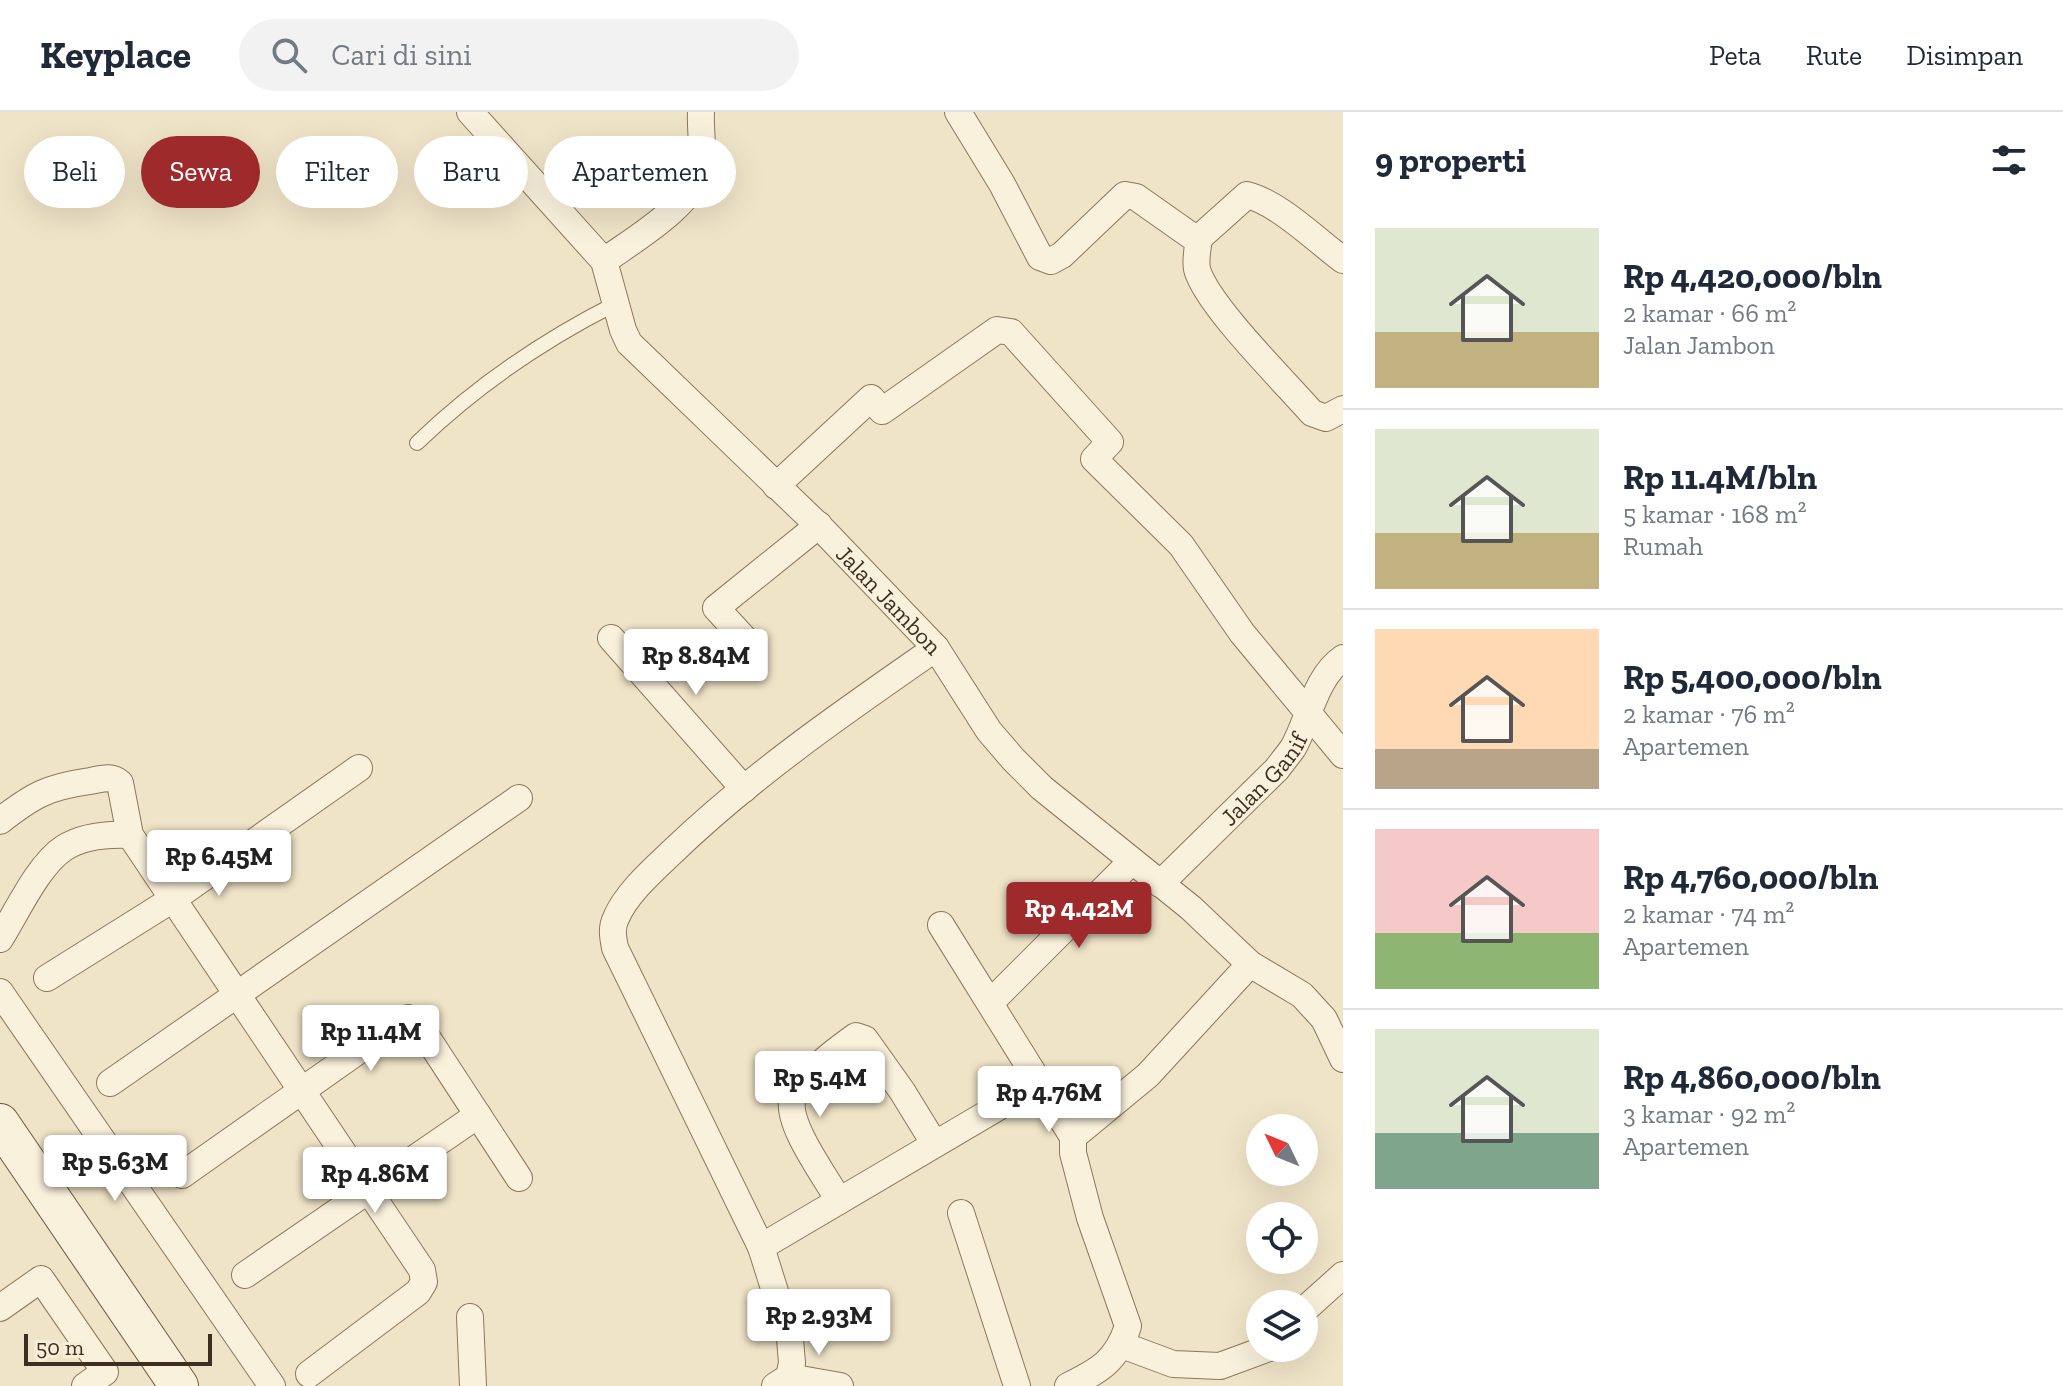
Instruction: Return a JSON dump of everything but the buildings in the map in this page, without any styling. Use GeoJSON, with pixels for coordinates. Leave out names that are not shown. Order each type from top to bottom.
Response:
{"type":"FeatureCollection","features":[{"type":"Feature","properties":{"kind":"street","name":"Jalan Jambon"},"geometry":{"type":"LineString","coordinates":[[470,112],[604,261],[629,343],[819,525],[936,648],[989,731],[1013,759],[1042,788],[1202,918],[1250,964],[1302,995],[1324,1019],[1343,1059]]}},
{"type":"Feature","properties":{"kind":"street"},"geometry":{"type":"LineString","coordinates":[[604,261],[655,224],[682,201],[693,186],[701,170],[701,112]]}},
{"type":"Feature","properties":{"kind":"street"},"geometry":{"type":"LineString","coordinates":[[958,112],[1002,184],[1040,257],[1051,261],[1062,255],[1125,195],[1136,197],[1199,238]]}},
{"type":"Feature","properties":{"kind":"street"},"geometry":{"type":"LineString","coordinates":[[1343,260],[1275,207],[1247,195],[1199,238],[1196,266],[1201,280],[1227,316],[1312,413],[1326,418],[1343,409]]}},
{"type":"Feature","properties":{"kind":"street"},"geometry":{"type":"LineString","coordinates":[[776,486],[871,398],[882,411],[997,330],[1011,332],[1110,442],[1094,459],[1181,545],[1242,633],[1343,755]]}},
{"type":"Feature","properties":{"kind":"street"},"geometry":{"type":"LineString","coordinates":[[752,647],[716,608],[819,525]]}},
{"type":"Feature","properties":{"kind":"street"},"geometry":{"type":"LineString","coordinates":[[611,638],[744,789]]}},
{"type":"Feature","properties":{"kind":"street"},"geometry":{"type":"LineString","coordinates":[[840,1386],[782,1381],[792,1363],[790,1339],[761,1247],[615,948],[612,931],[616,916],[639,886],[707,819],[828,723],[936,648]]}},
{"type":"Feature","properties":{"kind":"street","name":"Jalan Ganif"},"geometry":{"type":"LineString","coordinates":[[1160,884],[1277,769],[1293,747],[1307,714],[1336,663],[1343,658]]}},
{"type":"Feature","properties":{"kind":"street"},"geometry":{"type":"LineString","coordinates":[[47,978],[173,899],[359,768]]}},
{"type":"Feature","properties":{"kind":"street"},"geometry":{"type":"LineString","coordinates":[[0,821],[27,799],[48,789],[115,778],[120,783],[130,835],[422,1270],[424,1282],[418,1292],[309,1374]]}},
{"type":"Feature","properties":{"kind":"street"},"geometry":{"type":"LineString","coordinates":[[110,1083],[519,798]]}},
{"type":"Feature","properties":{"kind":"street"},"geometry":{"type":"LineString","coordinates":[[0,939],[41,872],[65,848],[105,834],[130,835]]}},
{"type":"Feature","properties":{"kind":"street"},"geometry":{"type":"LineString","coordinates":[[990,1003],[1132,861]]}},
{"type":"Feature","properties":{"kind":"street"},"geometry":{"type":"LineString","coordinates":[[941,925],[1073,1137],[1073,1153],[1090,1218],[1128,1326],[1122,1345],[1100,1371],[1068,1386]]}},
{"type":"Feature","properties":{"kind":"street"},"geometry":{"type":"LineString","coordinates":[[1073,1137],[1148,1075],[1250,964]]}},
{"type":"Feature","properties":{"kind":"street"},"geometry":{"type":"LineString","coordinates":[[0,992],[272,1386]]}},
{"type":"Feature","properties":{"kind":"street"},"geometry":{"type":"LineString","coordinates":[[182,1175],[408,1018],[417,1022],[519,1178]]}},
{"type":"Feature","properties":{"kind":"street"},"geometry":{"type":"LineString","coordinates":[[839,1201],[799,1131],[792,1114],[792,1099],[800,1084],[856,1036],[865,1039],[934,1143]]}},
{"type":"Feature","properties":{"kind":"street"},"geometry":{"type":"LineString","coordinates":[[761,1247],[1039,1083]]}},
{"type":"Feature","properties":{"kind":"street"},"geometry":{"type":"LineString","coordinates":[[245,1275],[478,1115]]}},
{"type":"Feature","properties":{"kind":"street"},"geometry":{"type":"LineString","coordinates":[[4,1139],[179,1386]]}},
{"type":"Feature","properties":{"kind":"street"},"geometry":{"type":"LineString","coordinates":[[961,1213],[1017,1386]]}},
{"type":"Feature","properties":{"kind":"street"},"geometry":{"type":"LineString","coordinates":[[1318,1297],[1343,1275]]}},
{"type":"Feature","properties":{"kind":"street"},"geometry":{"type":"LineString","coordinates":[[0,1308],[41,1279],[105,1372],[85,1386]]}},
{"type":"Feature","properties":{"kind":"street"},"geometry":{"type":"LineString","coordinates":[[470,1317],[473,1386]]}},
{"type":"Feature","properties":{"kind":"street"},"geometry":{"type":"LineString","coordinates":[[1122,1345],[1173,1364],[1220,1376],[1246,1361]]}},
{"type":"Feature","properties":{"kind":"lane"},"geometry":{"type":"LineString","coordinates":[[417,443],[453,408],[532,350],[615,304]]}}]}
